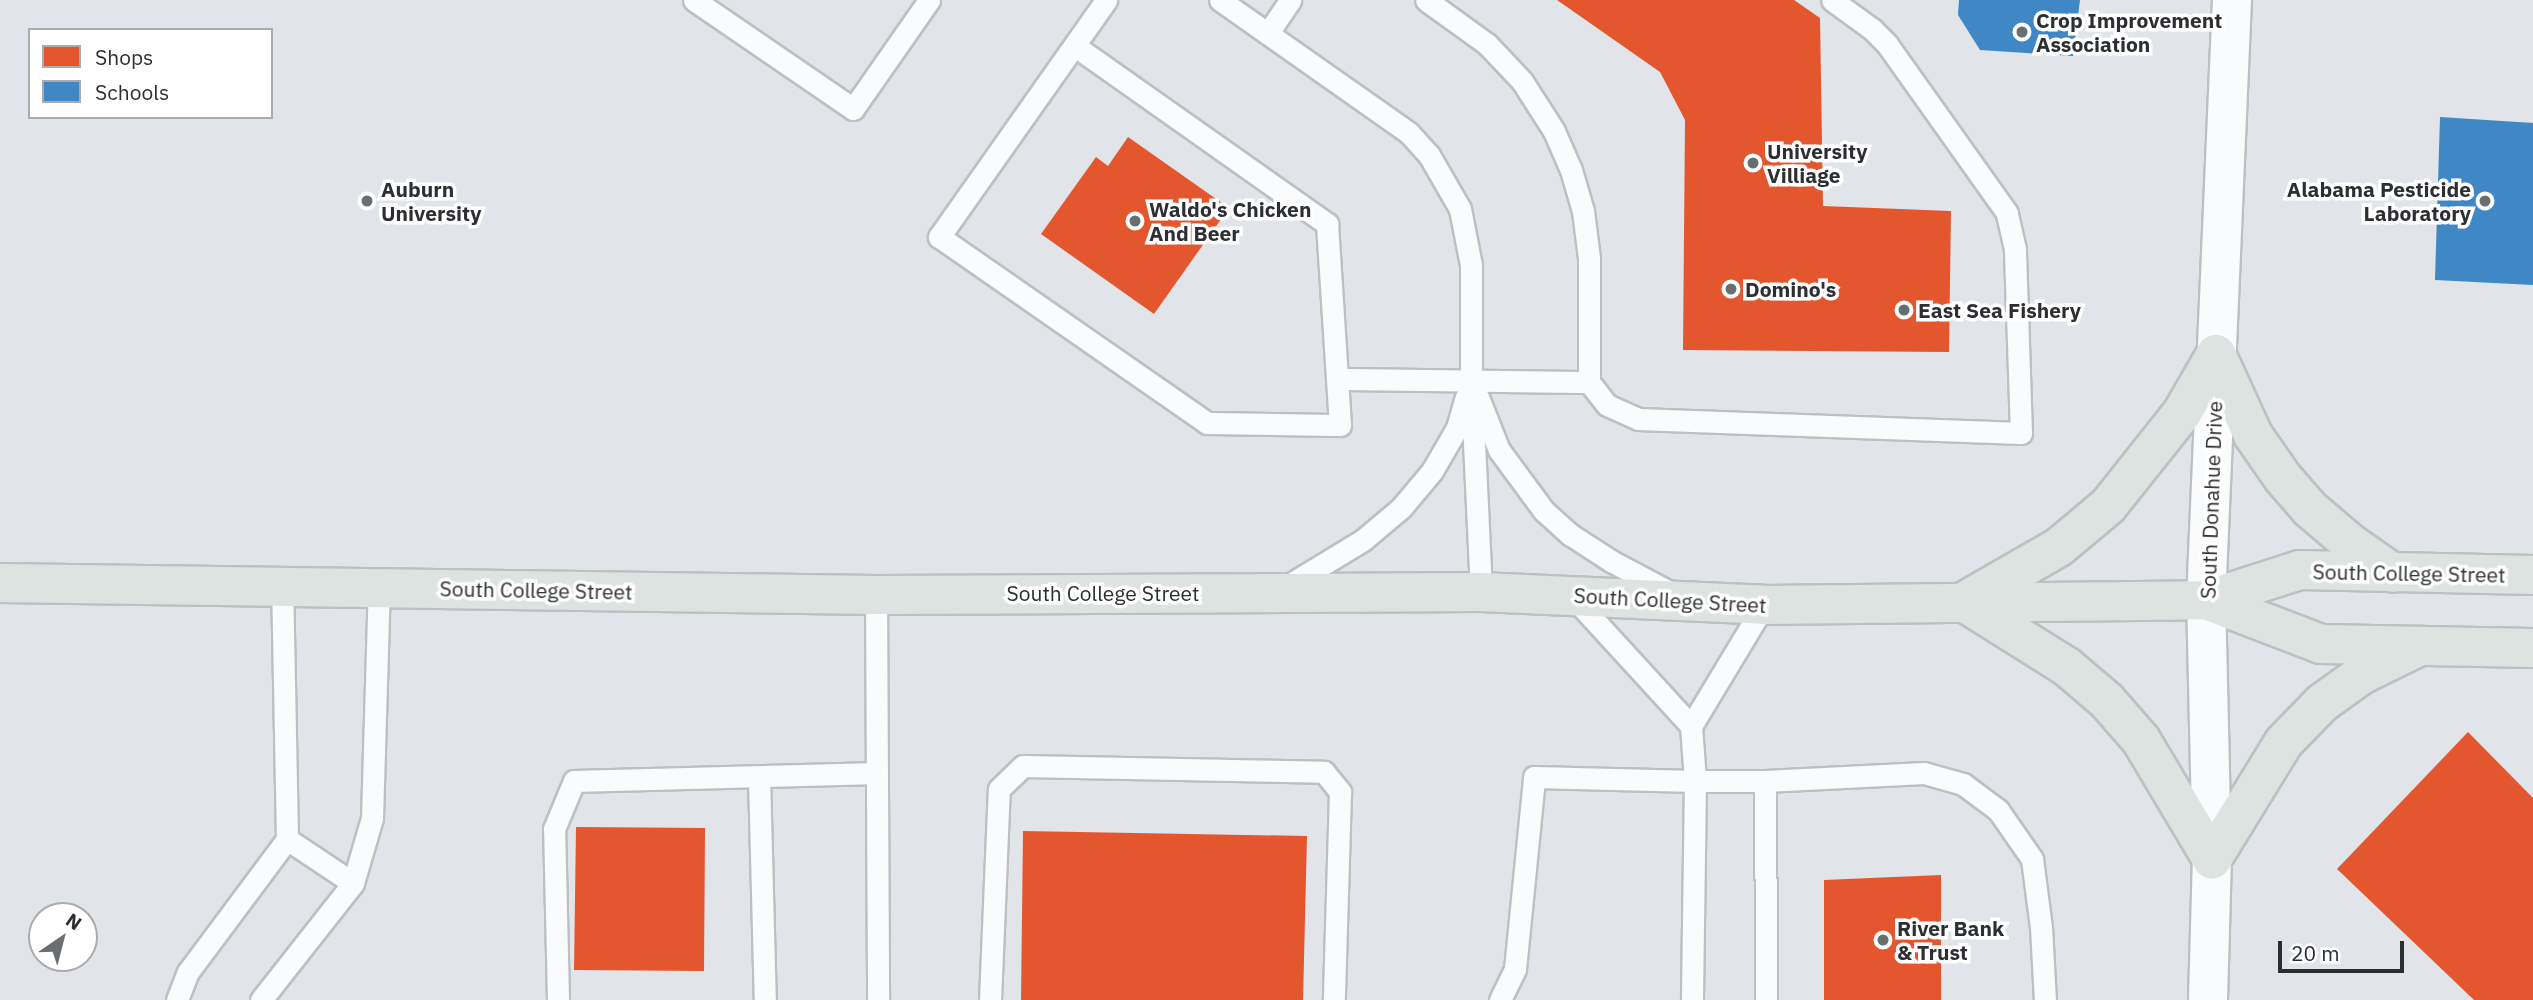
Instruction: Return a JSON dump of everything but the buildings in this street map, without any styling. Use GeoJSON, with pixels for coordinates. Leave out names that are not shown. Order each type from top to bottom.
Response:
{"type":"FeatureCollection","features":[{"type":"Feature","properties":{"kind":"main road"},"geometry":{"type":"LineString","coordinates":[[2216,354],[2253,435],[2283,478],[2310,509],[2350,543],[2393,573]]}},
{"type":"Feature","properties":{"kind":"main road"},"geometry":{"type":"LineString","coordinates":[[2216,354],[2182,413],[2108,506],[2059,547],[1964,602],[2055,658],[2107,701],[2141,740],[2212,859],[2284,742],[2322,703],[2361,675],[2420,646]]}},
{"type":"Feature","properties":{"kind":"main road","name":"South College Street"},"geometry":{"type":"LineString","coordinates":[[0,583],[876,594],[1481,592],[1764,606],[2206,600],[2300,570],[2533,575]]}},
{"type":"Feature","properties":{"kind":"main road","name":"South College Street"},"geometry":{"type":"LineString","coordinates":[[2206,600],[2321,644],[2533,648]]}},
{"type":"Feature","properties":{"kind":"street","name":"South Donahue Drive"},"geometry":{"type":"LineString","coordinates":[[2208,1000],[2212,859],[2206,600],[2232,0]]}},
{"type":"Feature","properties":{"kind":"lane"},"geometry":{"type":"LineString","coordinates":[[694,0],[853,109],[929,0]]}},
{"type":"Feature","properties":{"kind":"lane"},"geometry":{"type":"LineString","coordinates":[[1075,46],[1327,224],[1340,425],[1207,423],[939,237],[1106,0]]}},
{"type":"Feature","properties":{"kind":"lane"},"geometry":{"type":"LineString","coordinates":[[1220,0],[1409,133],[1429,155],[1450,186],[1467,233],[1471,265],[1471,379],[1481,592]]}},
{"type":"Feature","properties":{"kind":"lane"},"geometry":{"type":"LineString","coordinates":[[1268,33],[1290,0]]}},
{"type":"Feature","properties":{"kind":"lane"},"geometry":{"type":"LineString","coordinates":[[1426,0],[1488,44],[1522,81],[1554,131],[1571,170],[1583,211],[1589,258],[1589,382],[1607,405],[1638,419],[2021,433],[2015,249],[2007,213],[1887,44],[1872,29],[1832,0]]}},
{"type":"Feature","properties":{"kind":"lane"},"geometry":{"type":"LineString","coordinates":[[1337,379],[1589,382]]}},
{"type":"Feature","properties":{"kind":"lane"},"geometry":{"type":"LineString","coordinates":[[1278,592],[1363,540],[1401,508],[1432,471],[1457,428],[1471,379]]}},
{"type":"Feature","properties":{"kind":"lane"},"geometry":{"type":"LineString","coordinates":[[1471,379],[1499,450],[1545,511],[1571,535],[1611,561],[1684,600]]}},
{"type":"Feature","properties":{"kind":"lane"},"geometry":{"type":"LineString","coordinates":[[177,1000],[187,972],[288,839],[282,585]]}},
{"type":"Feature","properties":{"kind":"lane"},"geometry":{"type":"LineString","coordinates":[[261,1000],[353,883],[372,818],[379,587]]}},
{"type":"Feature","properties":{"kind":"lane"},"geometry":{"type":"LineString","coordinates":[[876,594],[878,1000]]}},
{"type":"Feature","properties":{"kind":"lane"},"geometry":{"type":"LineString","coordinates":[[1571,595],[1691,726]]}},
{"type":"Feature","properties":{"kind":"lane"},"geometry":{"type":"LineString","coordinates":[[1692,1000],[1695,781],[1691,726],[1764,606]]}},
{"type":"Feature","properties":{"kind":"lane"},"geometry":{"type":"LineString","coordinates":[[990,1000],[999,789],[1023,766],[1324,772],[1340,792],[1334,1000]]}},
{"type":"Feature","properties":{"kind":"lane"},"geometry":{"type":"LineString","coordinates":[[558,1000],[554,829],[573,781],[877,773]]}},
{"type":"Feature","properties":{"kind":"lane"},"geometry":{"type":"LineString","coordinates":[[1500,1000],[1516,969],[1534,777],[1765,781],[1924,773],[1963,784],[1998,810],[2032,859],[2041,927],[2045,1000]]}},
{"type":"Feature","properties":{"kind":"lane"},"geometry":{"type":"LineString","coordinates":[[759,777],[765,1000]]}},
{"type":"Feature","properties":{"kind":"lane"},"geometry":{"type":"LineString","coordinates":[[1765,781],[1766,1000]]}},
{"type":"Feature","properties":{"kind":"lane"},"geometry":{"type":"LineString","coordinates":[[288,839],[353,883]]}},
{"type":"Feature","properties":{"kind":"place","name":"Crop Improvement Association"},"geometry":{"type":"Point","coordinates":[2022,32]}},
{"type":"Feature","properties":{"kind":"place","name":"University Villiage"},"geometry":{"type":"Point","coordinates":[1753,163]}},
{"type":"Feature","properties":{"kind":"place","name":"Auburn University"},"geometry":{"type":"Point","coordinates":[367,201]}},
{"type":"Feature","properties":{"kind":"place","name":"Alabama Pesticide Laboratory"},"geometry":{"type":"Point","coordinates":[2485,201]}},
{"type":"Feature","properties":{"kind":"place","name":"Waldo's Chicken And Beer"},"geometry":{"type":"Point","coordinates":[1135,221]}},
{"type":"Feature","properties":{"kind":"place","name":"Domino's"},"geometry":{"type":"Point","coordinates":[1731,289]}},
{"type":"Feature","properties":{"kind":"place","name":"East Sea Fishery"},"geometry":{"type":"Point","coordinates":[1904,310]}},
{"type":"Feature","properties":{"kind":"place","name":"River Bank & Trust"},"geometry":{"type":"Point","coordinates":[1883,940]}}]}
